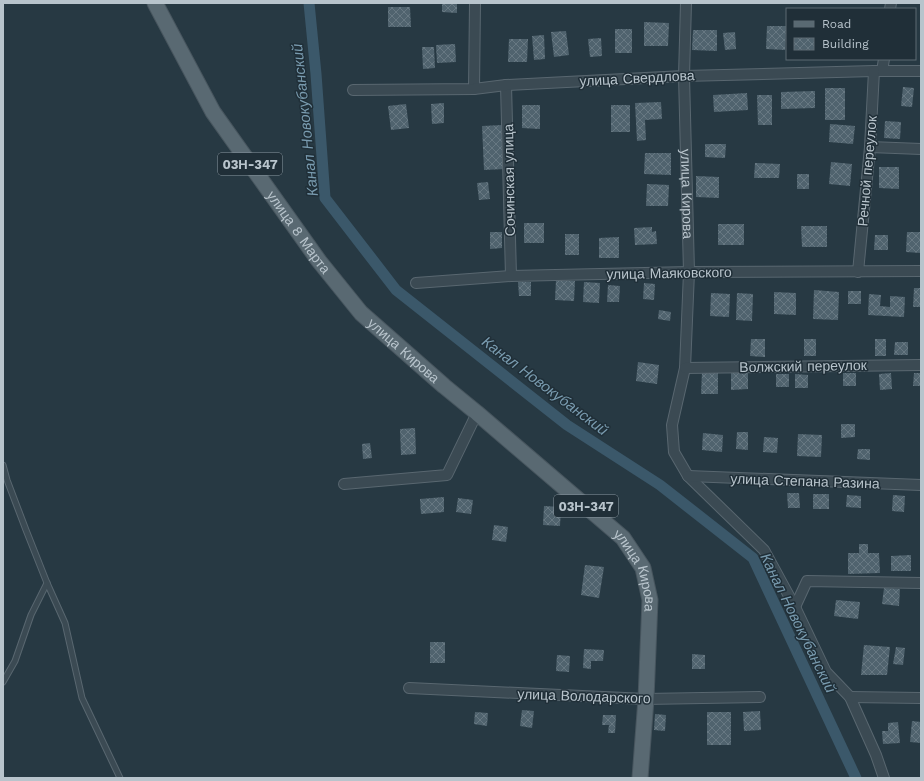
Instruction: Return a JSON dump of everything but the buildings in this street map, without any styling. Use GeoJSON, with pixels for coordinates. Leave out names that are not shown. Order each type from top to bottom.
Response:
{"type":"FeatureCollection","features":[{"type":"Feature","properties":{"kind":"main road","name":"улица 8 Марта"},"geometry":{"type":"LineString","coordinates":[[155,3],[213,112],[319,261],[361,313]]}},
{"type":"Feature","properties":{"kind":"main road","name":"улица Кирова"},"geometry":{"type":"LineString","coordinates":[[361,313],[444,386],[623,538],[643,568],[650,600],[646,699],[640,778]]}},
{"type":"Feature","properties":{"kind":"street"},"geometry":{"type":"LineString","coordinates":[[474,88],[475,3]]}},
{"type":"Feature","properties":{"kind":"street","name":"улица Кирова"},"geometry":{"type":"LineString","coordinates":[[686,3],[684,76],[689,272],[685,368],[672,425],[674,452],[688,476],[764,550],[795,607],[826,672],[850,698],[876,755],[884,778]]}},
{"type":"Feature","properties":{"kind":"street","name":"Речной переулок"},"geometry":{"type":"LineString","coordinates":[[858,272],[878,71],[884,60]]}},
{"type":"Feature","properties":{"kind":"street","name":"улица Свердлова"},"geometry":{"type":"LineString","coordinates":[[353,90],[474,88],[506,84],[684,76],[921,71]]}},
{"type":"Feature","properties":{"kind":"street","name":"Сочинская улица"},"geometry":{"type":"LineString","coordinates":[[506,84],[511,276]]}},
{"type":"Feature","properties":{"kind":"street"},"geometry":{"type":"LineString","coordinates":[[870,147],[921,149]]}},
{"type":"Feature","properties":{"kind":"street","name":"улица Маяковского"},"geometry":{"type":"LineString","coordinates":[[416,283],[511,276],[689,272],[921,271]]}},
{"type":"Feature","properties":{"kind":"street","name":"Волжский переулок"},"geometry":{"type":"LineString","coordinates":[[685,368],[921,365]]}},
{"type":"Feature","properties":{"kind":"street"},"geometry":{"type":"LineString","coordinates":[[344,484],[447,475],[477,413]]}},
{"type":"Feature","properties":{"kind":"street","name":"улица Степана Разина"},"geometry":{"type":"LineString","coordinates":[[688,476],[921,485]]}},
{"type":"Feature","properties":{"kind":"street"},"geometry":{"type":"LineString","coordinates":[[795,607],[807,581],[921,583]]}},
{"type":"Feature","properties":{"kind":"street","name":"улица Володарского"},"geometry":{"type":"LineString","coordinates":[[409,688],[646,699],[760,697]]}},
{"type":"Feature","properties":{"kind":"street"},"geometry":{"type":"LineString","coordinates":[[850,698],[921,698]]}},
{"type":"Feature","properties":{"kind":"lane"},"geometry":{"type":"LineString","coordinates":[[3,466],[7,480],[65,623],[82,698],[120,778]]}},
{"type":"Feature","properties":{"kind":"lane"},"geometry":{"type":"LineString","coordinates":[[3,682],[15,661],[31,615],[48,583]]}},
{"type":"Feature","properties":{"kind":"waterway","name":"Канал Новокубанский"},"geometry":{"type":"LineString","coordinates":[[309,3],[325,198],[396,290],[567,425],[660,485],[753,558],[856,778]]}}]}
